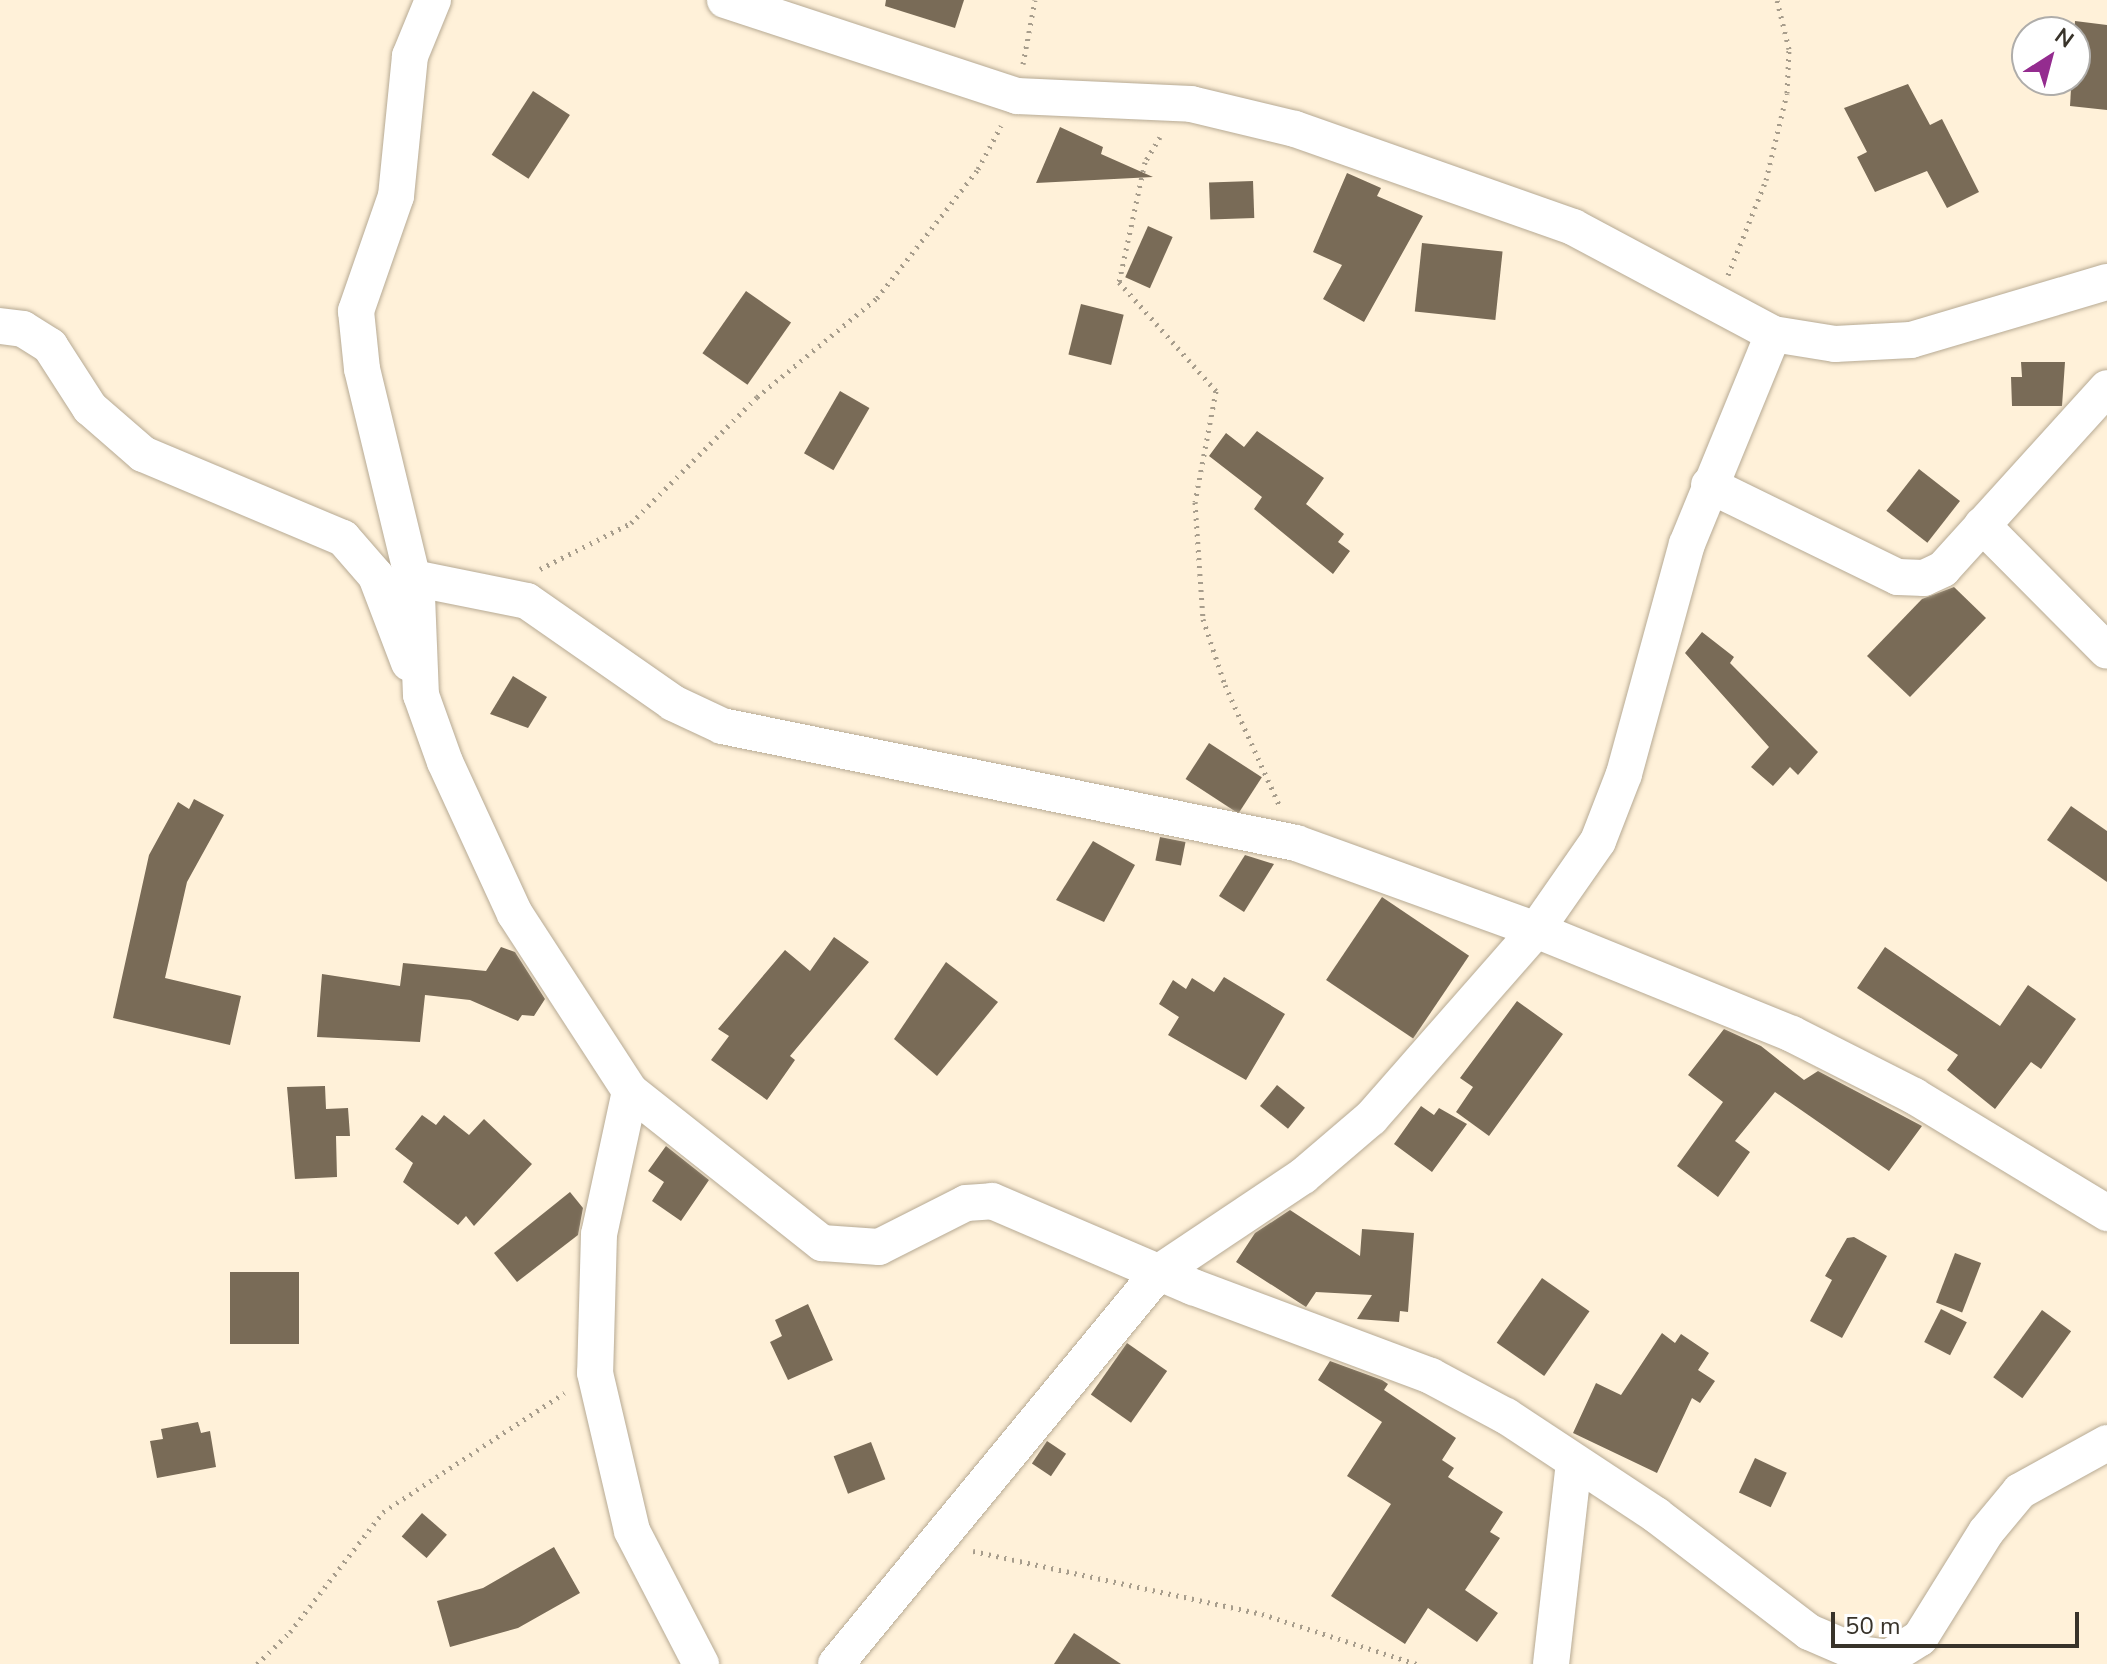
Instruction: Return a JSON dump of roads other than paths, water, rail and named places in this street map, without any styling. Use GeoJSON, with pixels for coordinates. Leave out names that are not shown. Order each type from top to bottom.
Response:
{"type":"FeatureCollection","features":[{"type":"Feature","properties":{"kind":"street"},"geometry":{"type":"LineString","coordinates":[[421,695],[413,578],[362,369],[356,311],[396,196],[410,56],[433,0]]}},
{"type":"Feature","properties":{"kind":"street"},"geometry":{"type":"LineString","coordinates":[[725,0],[1017,96],[1191,104],[1295,129],[1500,196],[1573,227],[1773,334],[1835,344],[1911,340],[2107,282]]}},
{"type":"Feature","properties":{"kind":"street"},"geometry":{"type":"LineString","coordinates":[[8,320],[50,346],[90,408],[143,454],[343,538],[376,576],[421,695],[515,914],[630,1091],[822,1243],[879,1247],[966,1203],[992,1201],[1158,1273],[1431,1376],[1656,1515],[1809,1632],[1860,1654],[1892,1661],[1920,1638],[1986,1532],[2020,1491],[2107,1443]]}},
{"type":"Feature","properties":{"kind":"street"},"geometry":{"type":"LineString","coordinates":[[836,1664],[941,1544],[1158,1273],[1303,1176],[1371,1118],[1536,930],[1598,841],[1619,788],[1658,635],[1709,485],[1773,334]]}},
{"type":"Feature","properties":{"kind":"street"},"geometry":{"type":"LineString","coordinates":[[1709,485],[1898,577],[1924,578],[1943,569],[2107,388]]}},
{"type":"Feature","properties":{"kind":"street"},"geometry":{"type":"LineString","coordinates":[[1982,525],[2107,651]]}},
{"type":"Feature","properties":{"kind":"street"},"geometry":{"type":"LineString","coordinates":[[413,578],[527,601],[673,703],[722,726],[1296,843],[1536,930],[1792,1034],[1914,1096],[2107,1213]]}},
{"type":"Feature","properties":{"kind":"street"},"geometry":{"type":"LineString","coordinates":[[630,1091],[599,1234],[595,1373],[632,1531],[701,1664]]}},
{"type":"Feature","properties":{"kind":"street"},"geometry":{"type":"LineString","coordinates":[[1551,1664],[1574,1462]]}}]}
